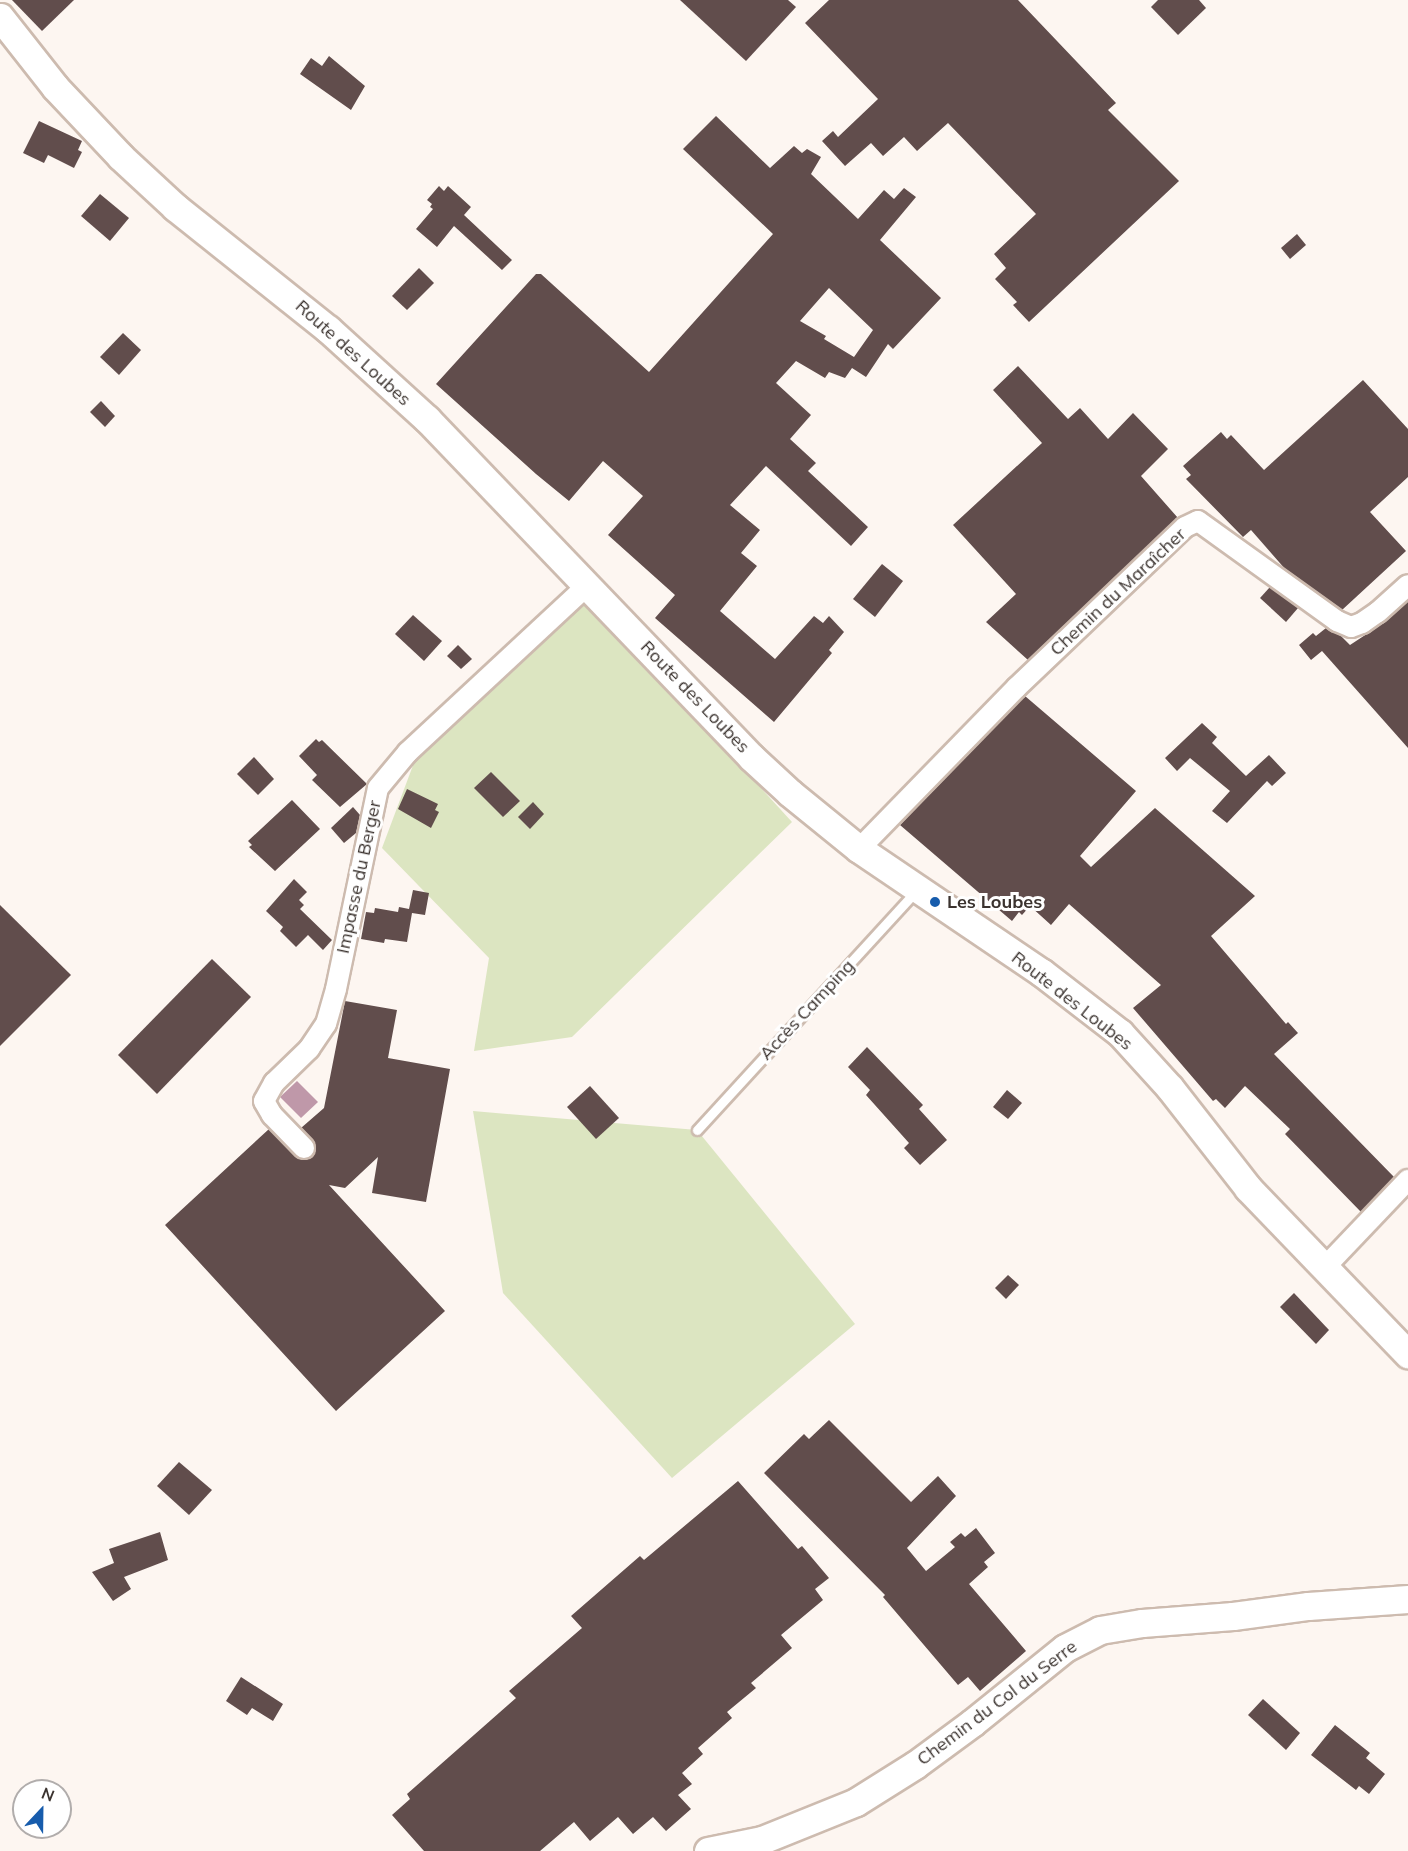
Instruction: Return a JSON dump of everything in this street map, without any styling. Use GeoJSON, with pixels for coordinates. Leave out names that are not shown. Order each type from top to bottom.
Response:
{"type":"FeatureCollection","features":[{"type":"Feature","properties":{"kind":"main road","name":"Route des Loubes"},"geometry":{"type":"LineString","coordinates":[[0,17],[55,87],[121,156],[175,207],[328,329],[427,419],[751,757],[859,849],[1041,972],[1120,1033],[1170,1088],[1248,1188],[1326,1266],[1408,1354]]}},
{"type":"Feature","properties":{"kind":"main road","name":"Chemin du Col du Serre"},"geometry":{"type":"LineString","coordinates":[[708,1851],[762,1839],[856,1802],[944,1744],[1065,1648],[1100,1630],[1142,1623],[1233,1616],[1308,1606],[1408,1599]]}},
{"type":"Feature","properties":{"kind":"street","name":"Chemin du Maraîcher"},"geometry":{"type":"LineString","coordinates":[[859,849],[1008,696],[1185,527],[1198,521],[1337,621],[1351,627],[1362,623],[1378,612],[1408,585]]}},
{"type":"Feature","properties":{"kind":"street","name":"Impasse du Berger"},"geometry":{"type":"LineString","coordinates":[[304,1148],[272,1115],[264,1101],[274,1083],[309,1049],[326,1024],[336,989],[378,788],[408,752],[588,585]]}},
{"type":"Feature","properties":{"kind":"street"},"geometry":{"type":"LineString","coordinates":[[1326,1266],[1408,1180]]}},
{"type":"Feature","properties":{"kind":"lane","name":"Accès Camping"},"geometry":{"type":"LineString","coordinates":[[698,1130],[917,890]]}},
{"type":"Feature","properties":{"kind":"green space"},"geometry":{"type":"Polygon","coordinates":[[[586,597],[792,822],[572,1037],[474,1051],[489,958],[382,848],[415,760],[586,597]]]}},
{"type":"Feature","properties":{"kind":"green space"},"geometry":{"type":"Polygon","coordinates":[[[473,1111],[697,1130],[855,1324],[672,1478],[503,1293],[473,1111]]]}},
{"type":"Feature","properties":{"kind":"shaded area"},"geometry":{"type":"Polygon","coordinates":[[[297,1081],[318,1102],[301,1118],[280,1097],[297,1081]]]}},
{"type":"Feature","properties":{"kind":"building"},"geometry":{"type":"Polygon","coordinates":[[[12,0],[74,0],[42,31],[12,0]]]}},
{"type":"Feature","properties":{"kind":"building"},"geometry":{"type":"Polygon","coordinates":[[[680,0],[788,0],[796,7],[746,61],[680,0]]]}},
{"type":"Feature","properties":{"kind":"building"},"geometry":{"type":"Polygon","coordinates":[[[829,0],[1018,0],[1116,103],[1108,110],[1179,181],[1029,322],[1013,305],[1017,302],[995,279],[1006,268],[994,254],[1036,214],[948,123],[917,151],[904,137],[883,156],[871,143],[845,166],[822,141],[833,131],[838,137],[878,99],[805,23],[829,0]]]}},
{"type":"Feature","properties":{"kind":"building"},"geometry":{"type":"Polygon","coordinates":[[[1158,0],[1199,0],[1206,8],[1178,35],[1151,7],[1158,0]]]}},
{"type":"Feature","properties":{"kind":"building"},"geometry":{"type":"Polygon","coordinates":[[[329,56],[365,86],[351,110],[300,74],[311,58],[322,66],[329,56]]]}},
{"type":"Feature","properties":{"kind":"building"},"geometry":{"type":"Polygon","coordinates":[[[716,116],[770,168],[794,146],[802,153],[807,149],[821,157],[811,174],[858,219],[884,190],[894,199],[904,188],[916,197],[880,240],[941,298],[893,349],[888,344],[866,377],[852,368],[845,378],[829,372],[825,378],[796,361],[776,383],[811,415],[790,439],[816,463],[808,471],[868,527],[851,546],[766,466],[730,505],[760,530],[741,553],[757,566],[720,611],[775,659],[814,616],[823,623],[829,616],[844,632],[829,650],[832,653],[774,722],[655,618],[675,595],[608,535],[643,496],[603,461],[569,501],[436,384],[536,274],[541,274],[649,372],[773,234],[683,149],[716,116]],[[829,288],[800,321],[826,336],[824,339],[854,357],[873,330],[829,288]]]}},
{"type":"Feature","properties":{"kind":"building"},"geometry":{"type":"Polygon","coordinates":[[[39,121],[82,141],[78,150],[82,152],[74,168],[48,155],[44,163],[23,153],[39,121]]]}},
{"type":"Feature","properties":{"kind":"building"},"geometry":{"type":"Polygon","coordinates":[[[439,186],[444,191],[448,186],[471,207],[464,215],[512,260],[502,270],[454,226],[437,247],[416,229],[433,209],[430,207],[432,204],[427,200],[439,186]]]}},
{"type":"Feature","properties":{"kind":"building"},"geometry":{"type":"Polygon","coordinates":[[[100,194],[129,218],[110,241],[81,216],[100,194]]]}},
{"type":"Feature","properties":{"kind":"building"},"geometry":{"type":"Polygon","coordinates":[[[1297,234],[1306,245],[1290,259],[1281,248],[1297,234]]]}},
{"type":"Feature","properties":{"kind":"building"},"geometry":{"type":"Polygon","coordinates":[[[419,268],[434,283],[407,310],[392,296],[419,268]]]}},
{"type":"Feature","properties":{"kind":"building"},"geometry":{"type":"Polygon","coordinates":[[[123,333],[141,350],[119,375],[100,357],[123,333]]]}},
{"type":"Feature","properties":{"kind":"building"},"geometry":{"type":"Polygon","coordinates":[[[1018,366],[1068,419],[1080,408],[1108,439],[1133,413],[1168,449],[1141,476],[1178,518],[1028,660],[986,622],[1016,594],[953,525],[1042,443],[993,390],[1018,366]]]}},
{"type":"Feature","properties":{"kind":"building"},"geometry":{"type":"Polygon","coordinates":[[[1363,380],[1408,429],[1408,477],[1370,512],[1406,551],[1342,610],[1286,570],[1251,530],[1243,537],[1186,479],[1191,475],[1183,466],[1221,432],[1227,439],[1231,435],[1264,470],[1363,380]]]}},
{"type":"Feature","properties":{"kind":"building"},"geometry":{"type":"Polygon","coordinates":[[[101,401],[115,416],[105,427],[90,412],[101,401]]]}},
{"type":"Feature","properties":{"kind":"building"},"geometry":{"type":"Polygon","coordinates":[[[882,564],[903,581],[875,617],[853,599],[882,564]]]}},
{"type":"Feature","properties":{"kind":"building"},"geometry":{"type":"Polygon","coordinates":[[[1270,587],[1298,608],[1286,622],[1260,598],[1270,587]]]}},
{"type":"Feature","properties":{"kind":"building"},"geometry":{"type":"Polygon","coordinates":[[[1408,601],[1408,748],[1322,651],[1311,660],[1299,645],[1313,633],[1316,636],[1326,628],[1341,636],[1350,645],[1385,622],[1408,601]]]}},
{"type":"Feature","properties":{"kind":"building"},"geometry":{"type":"Polygon","coordinates":[[[413,615],[442,641],[424,661],[395,634],[413,615]]]}},
{"type":"Feature","properties":{"kind":"building"},"geometry":{"type":"Polygon","coordinates":[[[458,645],[472,659],[461,669],[447,656],[458,645]]]}},
{"type":"Feature","properties":{"kind":"building"},"geometry":{"type":"Polygon","coordinates":[[[1025,696],[1136,791],[1080,856],[1091,867],[1155,808],[1255,896],[1211,936],[1286,1024],[1288,1022],[1298,1033],[1274,1054],[1394,1177],[1361,1212],[1285,1134],[1290,1129],[1245,1086],[1225,1108],[1216,1099],[1213,1101],[1133,1008],[1161,985],[1069,904],[1051,925],[1030,906],[1022,915],[1019,912],[1012,921],[900,825],[1025,696]]]}},
{"type":"Feature","properties":{"kind":"building"},"geometry":{"type":"Polygon","coordinates":[[[1202,723],[1217,737],[1212,743],[1246,776],[1269,755],[1286,773],[1272,786],[1267,781],[1227,823],[1212,811],[1230,791],[1190,758],[1177,771],[1165,758],[1202,723]]]}},
{"type":"Feature","properties":{"kind":"building"},"geometry":{"type":"Polygon","coordinates":[[[316,739],[319,742],[322,740],[367,784],[340,807],[312,780],[317,775],[299,756],[316,739]]]}},
{"type":"Feature","properties":{"kind":"building"},"geometry":{"type":"Polygon","coordinates":[[[254,757],[274,779],[258,795],[237,774],[254,757]]]}},
{"type":"Feature","properties":{"kind":"building"},"geometry":{"type":"Polygon","coordinates":[[[491,772],[520,801],[503,817],[474,788],[491,772]]]}},
{"type":"Feature","properties":{"kind":"building"},"geometry":{"type":"Polygon","coordinates":[[[407,789],[438,804],[435,810],[439,812],[431,828],[398,809],[407,789]]]}},
{"type":"Feature","properties":{"kind":"building"},"geometry":{"type":"Polygon","coordinates":[[[292,800],[320,829],[275,871],[249,847],[252,845],[248,841],[292,800]]]}},
{"type":"Feature","properties":{"kind":"building"},"geometry":{"type":"Polygon","coordinates":[[[533,802],[544,814],[530,829],[518,817],[533,802]]]}},
{"type":"Feature","properties":{"kind":"building"},"geometry":{"type":"Polygon","coordinates":[[[353,807],[360,815],[356,833],[344,843],[331,828],[353,807]]]}},
{"type":"Feature","properties":{"kind":"building"},"geometry":{"type":"Polygon","coordinates":[[[294,879],[307,892],[299,900],[304,905],[300,909],[332,940],[323,950],[308,935],[296,947],[280,931],[283,927],[266,911],[294,879]]]}},
{"type":"Feature","properties":{"kind":"building"},"geometry":{"type":"Polygon","coordinates":[[[413,890],[429,893],[425,915],[412,913],[407,942],[385,939],[384,943],[361,939],[366,912],[374,913],[375,908],[398,912],[399,907],[409,909],[413,890]]]}},
{"type":"Feature","properties":{"kind":"building"},"geometry":{"type":"Polygon","coordinates":[[[0,905],[71,975],[0,1046],[0,905]]]}},
{"type":"Feature","properties":{"kind":"building"},"geometry":{"type":"Polygon","coordinates":[[[212,959],[251,997],[157,1094],[118,1055],[212,959]]]}},
{"type":"Feature","properties":{"kind":"building"},"geometry":{"type":"Polygon","coordinates":[[[345,1001],[397,1010],[388,1058],[450,1069],[426,1202],[372,1193],[378,1157],[345,1188],[329,1185],[445,1311],[336,1411],[165,1225],[269,1129],[296,1157],[306,1160],[313,1156],[315,1145],[301,1128],[324,1108],[345,1001]]]}},
{"type":"Feature","properties":{"kind":"building"},"geometry":{"type":"Polygon","coordinates":[[[867,1047],[923,1105],[919,1109],[947,1140],[920,1165],[904,1148],[909,1143],[866,1095],[870,1090],[848,1067],[867,1047]]]}},
{"type":"Feature","properties":{"kind":"building"},"geometry":{"type":"Polygon","coordinates":[[[590,1086],[619,1118],[596,1139],[567,1107],[590,1086]]]}},
{"type":"Feature","properties":{"kind":"building"},"geometry":{"type":"Polygon","coordinates":[[[1007,1090],[1022,1103],[1008,1119],[993,1107],[1007,1090]]]}},
{"type":"Feature","properties":{"kind":"building"},"geometry":{"type":"Polygon","coordinates":[[[1008,1275],[1019,1285],[1006,1299],[995,1288],[1008,1275]]]}},
{"type":"Feature","properties":{"kind":"building"},"geometry":{"type":"Polygon","coordinates":[[[1294,1293],[1329,1330],[1316,1344],[1280,1307],[1294,1293]]]}},
{"type":"Feature","properties":{"kind":"building"},"geometry":{"type":"Polygon","coordinates":[[[829,1420],[911,1502],[938,1476],[956,1496],[907,1548],[926,1571],[955,1547],[950,1542],[961,1533],[965,1537],[976,1528],[995,1553],[984,1562],[988,1567],[969,1584],[1026,1651],[980,1691],[968,1677],[958,1685],[883,1597],[885,1595],[764,1473],[804,1434],[809,1439],[829,1420]]]}},
{"type":"Feature","properties":{"kind":"building"},"geometry":{"type":"Polygon","coordinates":[[[179,1462],[212,1490],[189,1515],[157,1486],[179,1462]]]}},
{"type":"Feature","properties":{"kind":"building"},"geometry":{"type":"Polygon","coordinates":[[[738,1481],[798,1549],[802,1546],[829,1578],[815,1589],[823,1600],[781,1635],[792,1648],[751,1683],[756,1688],[727,1712],[732,1718],[698,1748],[703,1754],[682,1773],[692,1784],[678,1795],[691,1809],[666,1831],[653,1817],[633,1834],[618,1817],[590,1841],[574,1822],[540,1851],[424,1851],[392,1815],[410,1799],[407,1794],[516,1698],[509,1691],[582,1628],[571,1616],[640,1556],[644,1560],[738,1481]]]}},
{"type":"Feature","properties":{"kind":"building"},"geometry":{"type":"Polygon","coordinates":[[[160,1532],[168,1560],[124,1577],[131,1589],[113,1601],[92,1572],[114,1563],[109,1549],[160,1532]]]}},
{"type":"Feature","properties":{"kind":"building"},"geometry":{"type":"Polygon","coordinates":[[[241,1677],[283,1704],[273,1721],[252,1708],[247,1715],[226,1701],[241,1677]]]}},
{"type":"Feature","properties":{"kind":"building"},"geometry":{"type":"Polygon","coordinates":[[[1263,1699],[1300,1733],[1286,1750],[1248,1715],[1263,1699]]]}},
{"type":"Feature","properties":{"kind":"building"},"geometry":{"type":"Polygon","coordinates":[[[1335,1725],[1370,1753],[1366,1758],[1385,1774],[1369,1794],[1359,1786],[1356,1790],[1311,1755],[1335,1725]]]}},
{"type":"Feature","properties":{"kind":"place","name":"Les Loubes"},"geometry":{"type":"Point","coordinates":[935,902]}}]}
